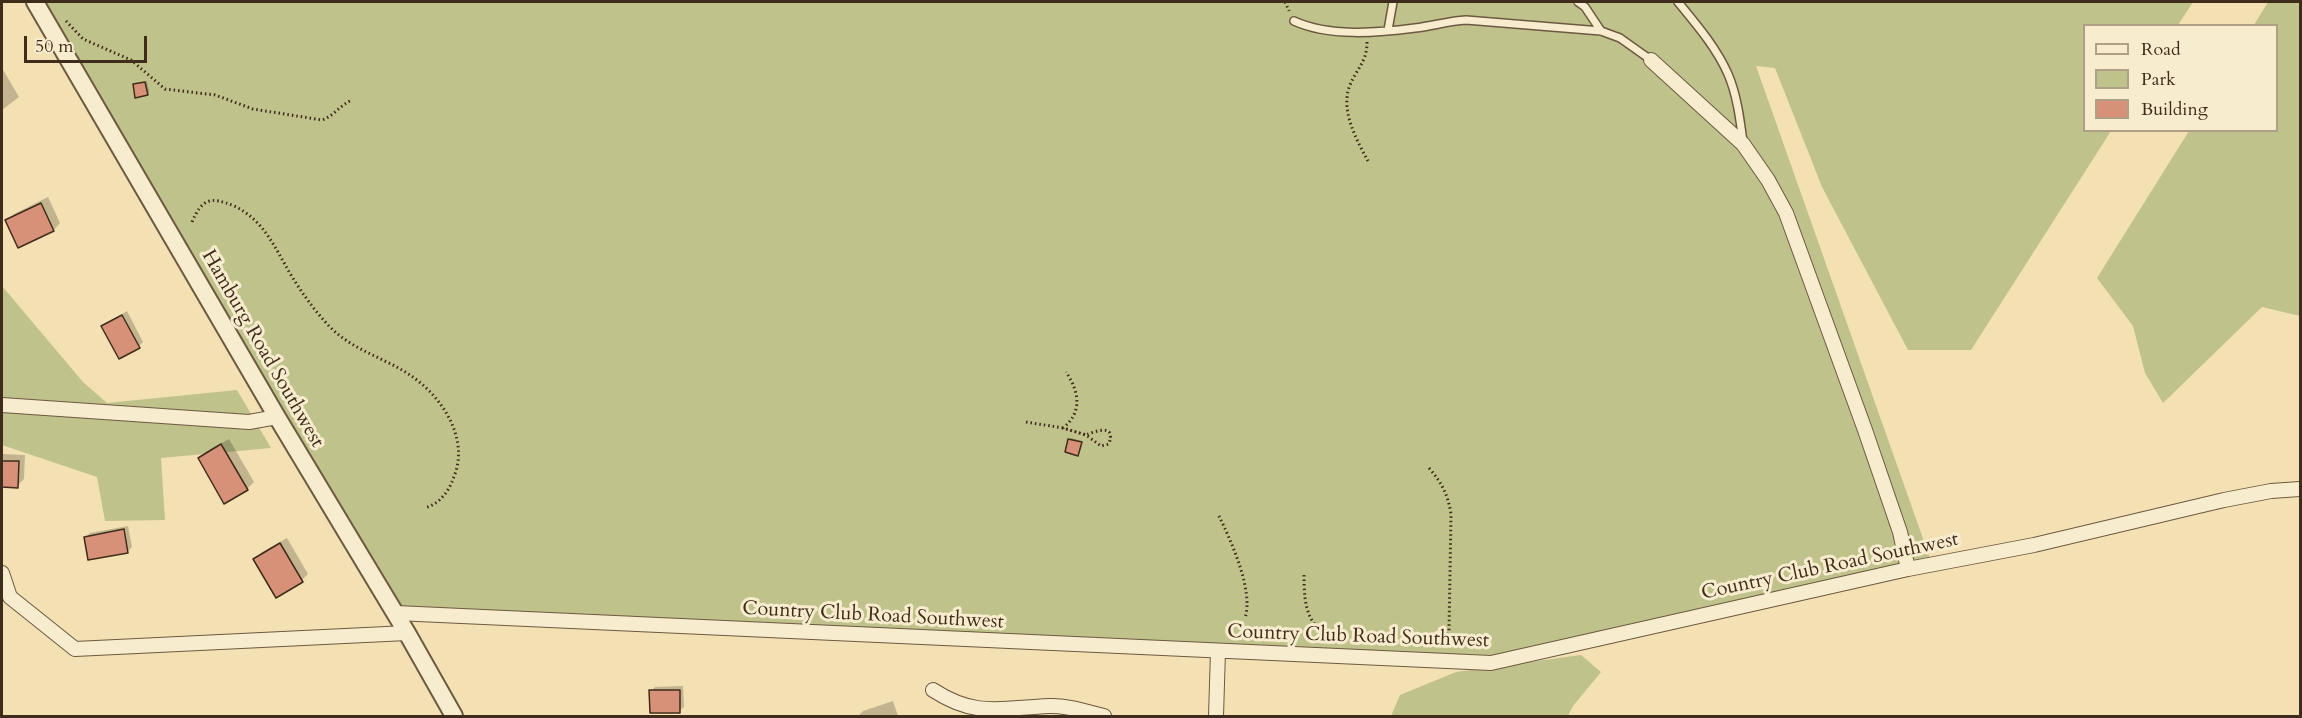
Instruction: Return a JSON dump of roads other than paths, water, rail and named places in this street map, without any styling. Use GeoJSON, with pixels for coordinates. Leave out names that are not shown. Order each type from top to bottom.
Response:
{"type":"FeatureCollection","features":[{"type":"Feature","properties":{"kind":"street","name":"Hamburg Road Southwest"},"geometry":{"type":"LineString","coordinates":[[35,2],[277,417],[396,614],[454,717]]}},
{"type":"Feature","properties":{"kind":"street"},"geometry":{"type":"LineString","coordinates":[[1651,60],[1743,144],[1768,180],[1786,213],[1869,441],[1900,532],[1908,569]]}},
{"type":"Feature","properties":{"kind":"street"},"geometry":{"type":"LineString","coordinates":[[2,405],[249,422],[277,417]]}},
{"type":"Feature","properties":{"kind":"street","name":"Country Club Road Southwest"},"geometry":{"type":"LineString","coordinates":[[396,614],[1491,663],[1908,569],[2034,545],[2224,500],[2271,491],[2301,489]]}},
{"type":"Feature","properties":{"kind":"street"},"geometry":{"type":"LineString","coordinates":[[2,573],[10,597],[75,649],[407,633]]}},
{"type":"Feature","properties":{"kind":"street"},"geometry":{"type":"LineString","coordinates":[[1216,717],[1218,651]]}},
{"type":"Feature","properties":{"kind":"street"},"geometry":{"type":"LineString","coordinates":[[933,690],[955,704],[979,711],[1051,706],[1104,717]]}},
{"type":"Feature","properties":{"kind":"lane"},"geometry":{"type":"LineString","coordinates":[[1388,30],[1393,2]]}},
{"type":"Feature","properties":{"kind":"lane"},"geometry":{"type":"LineString","coordinates":[[1578,2],[1585,7],[1601,31]]}},
{"type":"Feature","properties":{"kind":"lane"},"geometry":{"type":"LineString","coordinates":[[1678,2],[1712,45],[1728,74],[1737,104],[1743,144]]}},
{"type":"Feature","properties":{"kind":"lane"},"geometry":{"type":"LineString","coordinates":[[1294,21],[1308,27],[1342,31],[1413,28],[1447,21],[1466,20],[1601,31],[1620,38],[1651,60]]}}]}
